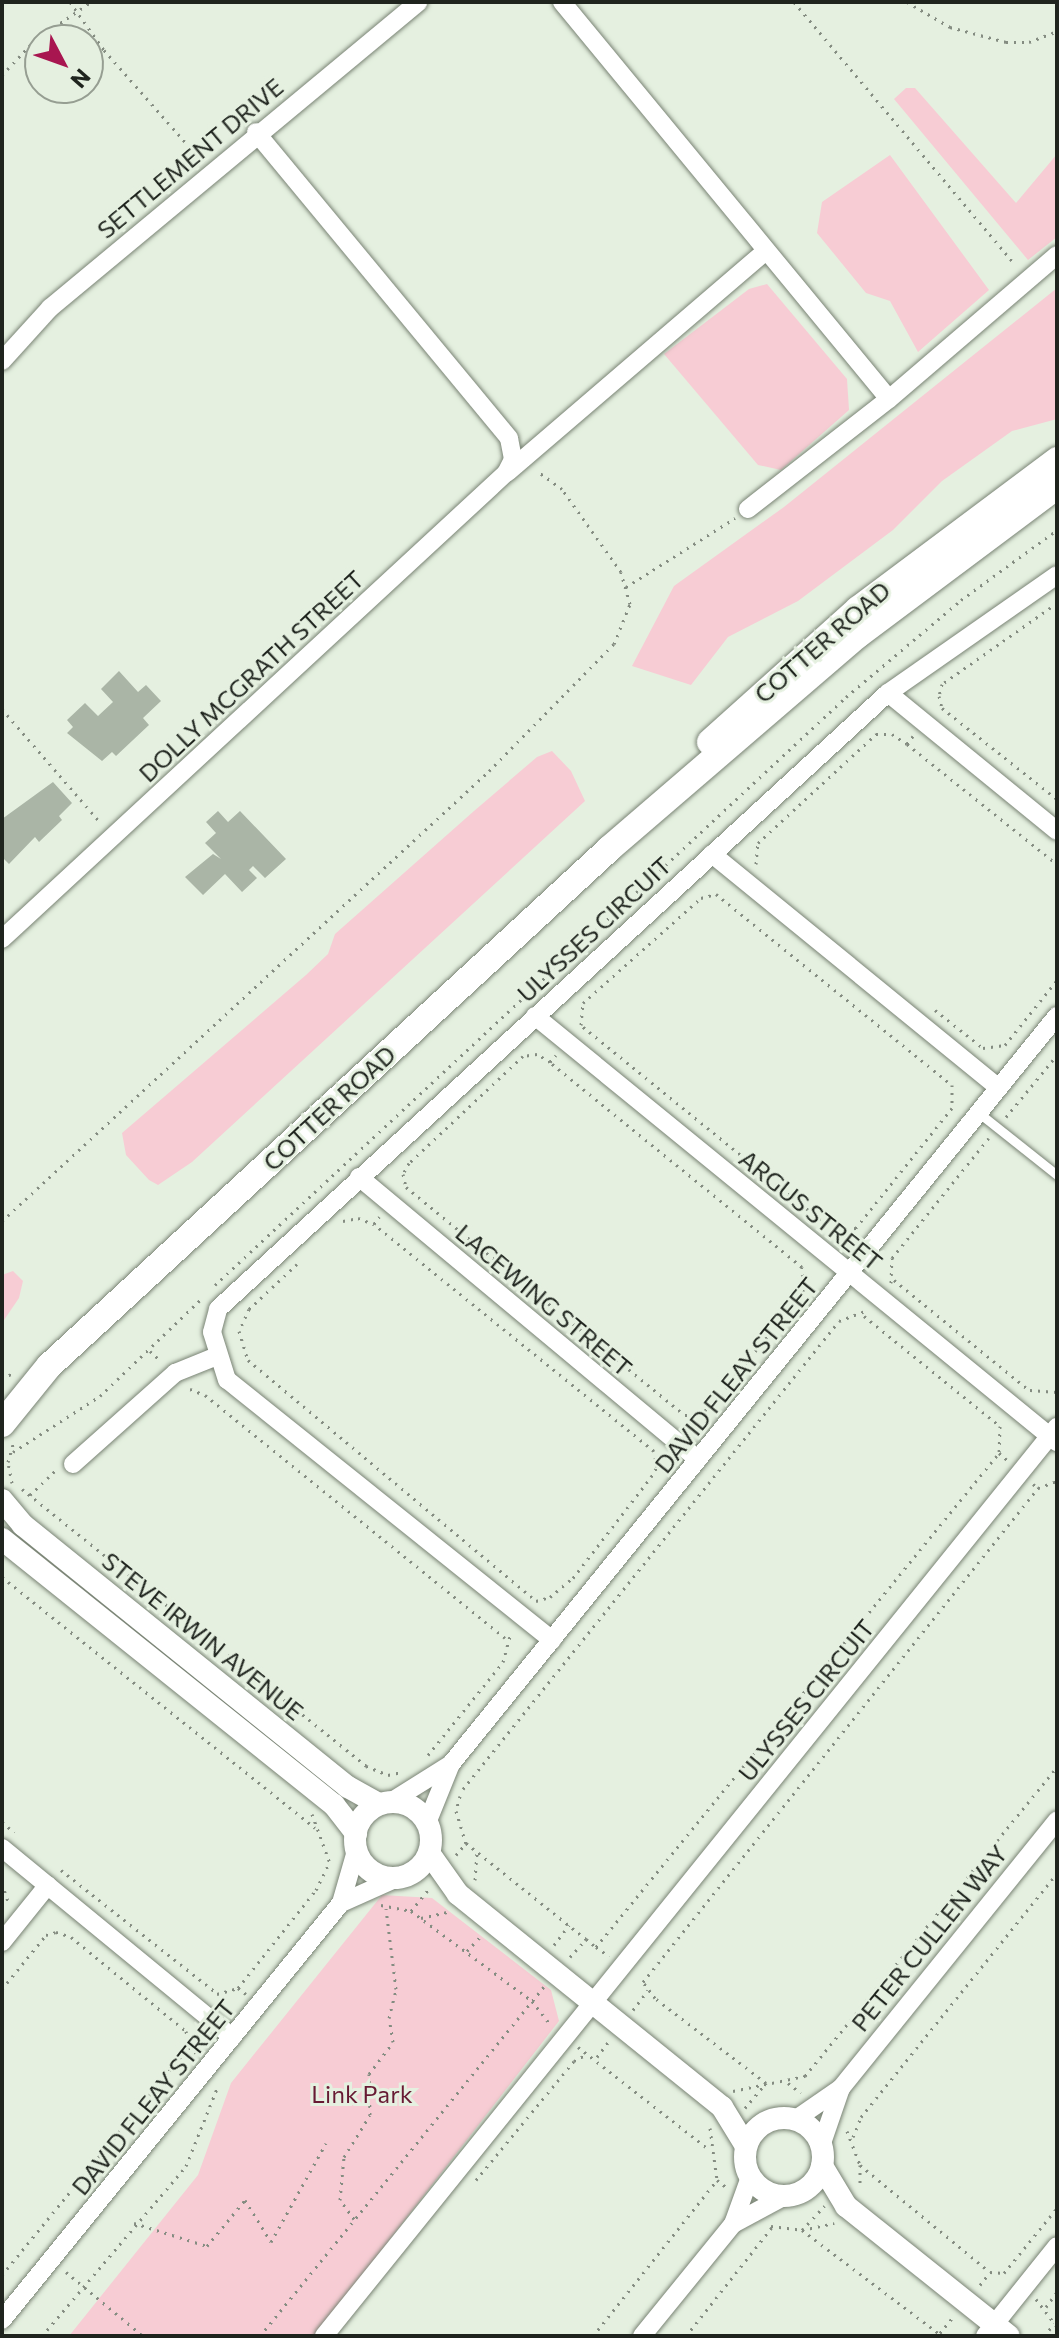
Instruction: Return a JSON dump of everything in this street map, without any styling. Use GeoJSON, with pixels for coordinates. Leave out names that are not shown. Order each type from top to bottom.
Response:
{"type":"FeatureCollection","features":[{"type":"Feature","properties":{"kind":"main road","name":"COTTER ROAD"},"geometry":{"type":"LineString","coordinates":[[609,849],[662,790],[819,641],[1057,460]]}},
{"type":"Feature","properties":{"kind":"main road","name":"COTTER ROAD"},"geometry":{"type":"LineString","coordinates":[[2,1424],[49,1366],[609,849],[858,635],[1057,486]]}},
{"type":"Feature","properties":{"kind":"main road","name":"COTTER ROAD"},"geometry":{"type":"LineString","coordinates":[[2,1398],[49,1366]]}},
{"type":"Feature","properties":{"kind":"street","name":"SETTLEMENT DRIVE"},"geometry":{"type":"LineString","coordinates":[[2,361],[50,308],[210,170],[419,2]]}},
{"type":"Feature","properties":{"kind":"street"},"geometry":{"type":"LineString","coordinates":[[562,2],[889,399]]}},
{"type":"Feature","properties":{"kind":"street"},"geometry":{"type":"LineString","coordinates":[[256,132],[509,438],[513,459],[506,473]]}},
{"type":"Feature","properties":{"kind":"street","name":"DOLLY MCGRATH STREET"},"geometry":{"type":"LineString","coordinates":[[2,939],[506,473],[766,251]]}},
{"type":"Feature","properties":{"kind":"street"},"geometry":{"type":"LineString","coordinates":[[748,509],[889,399],[1057,255]]}},
{"type":"Feature","properties":{"kind":"street","name":"ULYSSES CIRCUIT"},"geometry":{"type":"LineString","coordinates":[[217,1356],[212,1332],[218,1309],[359,1177],[888,693],[1057,575]]}},
{"type":"Feature","properties":{"kind":"street"},"geometry":{"type":"LineString","coordinates":[[888,693],[1057,831]]}},
{"type":"Feature","properties":{"kind":"street"},"geometry":{"type":"LineString","coordinates":[[712,854],[999,1088]]}},
{"type":"Feature","properties":{"kind":"street","name":"ARGUS STREET"},"geometry":{"type":"LineString","coordinates":[[535,1016],[1055,1435]]}},
{"type":"Feature","properties":{"kind":"street","name":"DAVID FLEAY STREET"},"geometry":{"type":"LineString","coordinates":[[427,1823],[451,1764],[1057,1016]]}},
{"type":"Feature","properties":{"kind":"street","name":"LACEWING STREET"},"geometry":{"type":"LineString","coordinates":[[359,1177],[698,1459]]}},
{"type":"Feature","properties":{"kind":"street"},"geometry":{"type":"LineString","coordinates":[[73,1464],[175,1373],[217,1356],[227,1380],[552,1640]]}},
{"type":"Feature","properties":{"kind":"street","name":"ULYSSES CIRCUIT"},"geometry":{"type":"LineString","coordinates":[[324,2336],[1021,1472],[1055,1435]]}},
{"type":"Feature","properties":{"kind":"street","name":"STEVE IRWIN AVENUE"},"geometry":{"type":"LineString","coordinates":[[2,1500],[23,1525],[348,1787],[386,1803]]}},
{"type":"Feature","properties":{"kind":"street","name":"STEVE IRWIN AVENUE"},"geometry":{"type":"LineString","coordinates":[[2,1539],[334,1805],[356,1842]]}},
{"type":"Feature","properties":{"kind":"street","name":"DAVID FLEAY STREET"},"geometry":{"type":"LineString","coordinates":[[386,1803],[451,1764]]}},
{"type":"Feature","properties":{"kind":"street"},"geometry":{"type":"LineString","coordinates":[[458,1894],[402,1876],[372,1871],[356,1842],[368,1811],[386,1803],[413,1807],[427,1823],[429,1853],[458,1894],[716,2102],[746,2146],[768,2121]]}},
{"type":"Feature","properties":{"kind":"street","name":"PETER CULLEN WAY"},"geometry":{"type":"LineString","coordinates":[[796,2119],[841,2088],[1057,1820]]}},
{"type":"Feature","properties":{"kind":"street","name":"DAVID FLEAY STREET"},"geometry":{"type":"LineString","coordinates":[[2,2320],[341,1903],[356,1842]]}},
{"type":"Feature","properties":{"kind":"street"},"geometry":{"type":"LineString","coordinates":[[2,1848],[232,2037]]}},
{"type":"Feature","properties":{"kind":"street"},"geometry":{"type":"LineString","coordinates":[[402,1876],[429,1853]]}},
{"type":"Feature","properties":{"kind":"street","name":"DAVID FLEAY STREET"},"geometry":{"type":"LineString","coordinates":[[341,1903],[402,1876]]}},
{"type":"Feature","properties":{"kind":"street"},"geometry":{"type":"LineString","coordinates":[[2,1942],[48,1885]]}},
{"type":"Feature","properties":{"kind":"street","name":"PETER CULLEN WAY"},"geometry":{"type":"LineString","coordinates":[[733,2224],[792,2194],[822,2156],[841,2088]]}},
{"type":"Feature","properties":{"kind":"street"},"geometry":{"type":"LineString","coordinates":[[716,2102],[768,2121],[796,2119],[816,2134],[822,2156],[853,2212],[996,2332],[1057,2246]]}},
{"type":"Feature","properties":{"kind":"street","name":"PETER CULLEN WAY"},"geometry":{"type":"LineString","coordinates":[[642,2336],[733,2224],[750,2177],[746,2146]]}},
{"type":"Feature","properties":{"kind":"street"},"geometry":{"type":"LineString","coordinates":[[750,2177],[765,2191],[792,2194],[853,2212]]}},
{"type":"Feature","properties":{"kind":"lane"},"geometry":{"type":"LineString","coordinates":[[979,1113],[1057,1175]]}},
{"type":"Feature","properties":{"kind":"path"},"geometry":{"type":"LineString","coordinates":[[70,2],[104,50],[210,170]]}},
{"type":"Feature","properties":{"kind":"path"},"geometry":{"type":"LineString","coordinates":[[2,75],[34,41],[91,2]]}},
{"type":"Feature","properties":{"kind":"path"},"geometry":{"type":"LineString","coordinates":[[794,2],[1028,280]]}},
{"type":"Feature","properties":{"kind":"path"},"geometry":{"type":"LineString","coordinates":[[907,2],[950,27],[1006,42],[1029,42],[1057,31]]}},
{"type":"Feature","properties":{"kind":"path"},"geometry":{"type":"LineString","coordinates":[[2,1221],[591,672],[623,630],[630,604],[612,556],[562,489],[525,466],[506,473]]}},
{"type":"Feature","properties":{"kind":"path"},"geometry":{"type":"LineString","coordinates":[[626,587],[748,509]]}},
{"type":"Feature","properties":{"kind":"path"},"geometry":{"type":"LineString","coordinates":[[407,1771],[388,1775],[366,1766],[42,1505],[8,1474],[13,1452],[100,1396],[251,1245],[846,697],[961,600],[1057,530]]}},
{"type":"Feature","properties":{"kind":"path"},"geometry":{"type":"LineString","coordinates":[[1057,603],[942,684],[939,696],[942,708],[1057,799]]}},
{"type":"Feature","properties":{"kind":"path"},"geometry":{"type":"LineString","coordinates":[[2,709],[95,810],[110,839]]}},
{"type":"Feature","properties":{"kind":"path"},"geometry":{"type":"LineString","coordinates":[[907,744],[925,723]]}},
{"type":"Feature","properties":{"kind":"path"},"geometry":{"type":"LineString","coordinates":[[768,874],[756,864],[758,843],[876,734],[892,734],[907,744],[1057,864]]}},
{"type":"Feature","properties":{"kind":"path"},"geometry":{"type":"LineString","coordinates":[[550,1062],[581,1025],[583,1003],[701,898],[716,894],[952,1085],[952,1108],[856,1228],[833,1230],[581,1025]]}},
{"type":"Feature","properties":{"kind":"path"},"geometry":{"type":"LineString","coordinates":[[923,1000],[983,1048],[1005,1045],[1057,980]]}},
{"type":"Feature","properties":{"kind":"path"},"geometry":{"type":"LineString","coordinates":[[537,1054],[550,1062],[802,1267],[803,1292],[710,1407],[685,1415],[406,1187],[403,1174],[409,1163],[523,1056],[537,1054]]}},
{"type":"Feature","properties":{"kind":"path"},"geometry":{"type":"LineString","coordinates":[[1029,1390],[894,1280],[892,1258],[1057,1055]]}},
{"type":"Feature","properties":{"kind":"path"},"geometry":{"type":"LineString","coordinates":[[374,1224],[406,1187]]}},
{"type":"Feature","properties":{"kind":"path"},"geometry":{"type":"LineString","coordinates":[[342,1222],[358,1218],[374,1224],[654,1451],[657,1467],[562,1589],[536,1601],[505,1638],[503,1662],[418,1762]]}},
{"type":"Feature","properties":{"kind":"path"},"geometry":{"type":"LineString","coordinates":[[307,1254],[249,1309],[239,1331],[248,1360],[536,1601]]}},
{"type":"Feature","properties":{"kind":"path"},"geometry":{"type":"LineString","coordinates":[[864,1316],[1000,1426],[999,1453],[596,1947],[466,1843],[456,1811],[461,1792],[839,1321],[864,1316],[894,1280]]}},
{"type":"Feature","properties":{"kind":"path"},"geometry":{"type":"LineString","coordinates":[[181,1382],[205,1395],[505,1638]]}},
{"type":"Feature","properties":{"kind":"path"},"geometry":{"type":"LineString","coordinates":[[999,1453],[1038,1488]]}},
{"type":"Feature","properties":{"kind":"path"},"geometry":{"type":"LineString","coordinates":[[30,1495],[51,1472],[73,1464]]}},
{"type":"Feature","properties":{"kind":"path"},"geometry":{"type":"LineString","coordinates":[[766,2083],[655,1998],[643,1982],[1038,1488],[1057,1481]]}},
{"type":"Feature","properties":{"kind":"path"},"geometry":{"type":"LineString","coordinates":[[2,1577],[315,1828],[329,1864],[316,1890],[238,1988]]}},
{"type":"Feature","properties":{"kind":"path"},"geometry":{"type":"LineString","coordinates":[[716,2102],[766,2083],[805,2076],[1057,1767]]}},
{"type":"Feature","properties":{"kind":"path"},"geometry":{"type":"LineString","coordinates":[[2,1822],[25,1841]]}},
{"type":"Feature","properties":{"kind":"path"},"geometry":{"type":"LineString","coordinates":[[60,1869],[218,1994]]}},
{"type":"Feature","properties":{"kind":"path"},"geometry":{"type":"LineString","coordinates":[[1057,1873],[861,2117],[853,2137],[860,2165],[990,2272],[1004,2273],[1057,2208]]}},
{"type":"Feature","properties":{"kind":"path"},"geometry":{"type":"LineString","coordinates":[[2,1883],[8,1888],[9,1906],[2,1915]]}},
{"type":"Feature","properties":{"kind":"path"},"geometry":{"type":"LineString","coordinates":[[355,2219],[340,2200],[344,2157],[370,2115],[369,2074],[393,2042],[389,2018],[396,1989],[386,1909],[411,1911],[532,2001],[547,2021]]}},
{"type":"Feature","properties":{"kind":"path"},"geometry":{"type":"LineString","coordinates":[[552,1947],[569,1925]]}},
{"type":"Feature","properties":{"kind":"path"},"geometry":{"type":"LineString","coordinates":[[2,1989],[46,1935],[56,1932],[71,1937],[186,2031],[189,2047],[211,2063],[222,2077],[186,2166],[134,2223],[42,2336]]}},
{"type":"Feature","properties":{"kind":"path"},"geometry":{"type":"LineString","coordinates":[[467,1951],[482,1935]]}},
{"type":"Feature","properties":{"kind":"path"},"geometry":{"type":"LineString","coordinates":[[260,2336],[586,1939]]}},
{"type":"Feature","properties":{"kind":"path"},"geometry":{"type":"LineString","coordinates":[[2,2275],[189,2047]]}},
{"type":"Feature","properties":{"kind":"path"},"geometry":{"type":"LineString","coordinates":[[587,2054],[597,2057],[710,2150],[717,2180],[593,2336]]}},
{"type":"Feature","properties":{"kind":"path"},"geometry":{"type":"LineString","coordinates":[[134,2223],[207,2246],[245,2200],[271,2242],[326,2143]]}},
{"type":"Feature","properties":{"kind":"path"},"geometry":{"type":"LineString","coordinates":[[686,2336],[772,2227],[802,2230],[853,2212]]}},
{"type":"Feature","properties":{"kind":"path"},"geometry":{"type":"LineString","coordinates":[[802,2230],[942,2336]]}},
{"type":"Feature","properties":{"kind":"path"},"geometry":{"type":"LineString","coordinates":[[51,2260],[143,2336]]}},
{"type":"Feature","properties":{"kind":"path"},"geometry":{"type":"LineString","coordinates":[[1044,2336],[1055,2326],[1046,2307],[1057,2292]]}},
{"type":"Feature","properties":{"kind":"green space"},"geometry":{"type":"Polygon","coordinates":[[[906,88],[915,88],[1016,203],[1057,154],[1057,237],[1028,260],[894,99],[906,88]]]}},
{"type":"Feature","properties":{"kind":"green space"},"geometry":{"type":"Polygon","coordinates":[[[890,155],[989,290],[918,352],[890,301],[866,293],[817,233],[822,202],[890,155]]]}},
{"type":"Feature","properties":{"kind":"green space"},"geometry":{"type":"Polygon","coordinates":[[[767,284],[847,379],[849,410],[781,470],[758,465],[664,354],[749,289],[767,284]]]}},
{"type":"Feature","properties":{"kind":"green space"},"geometry":{"type":"Polygon","coordinates":[[[1057,288],[1057,419],[1012,431],[942,481],[893,530],[798,601],[728,637],[691,685],[632,666],[674,586],[784,507],[1057,288]]]}},
{"type":"Feature","properties":{"kind":"green space"},"geometry":{"type":"Polygon","coordinates":[[[552,751],[571,771],[585,801],[192,1162],[158,1185],[149,1180],[126,1155],[122,1133],[306,975],[328,954],[335,934],[537,757],[552,751]]]}},
{"type":"Feature","properties":{"kind":"green space"},"geometry":{"type":"Polygon","coordinates":[[[13,1271],[23,1281],[19,1298],[2,1323],[2,1275],[13,1271]]]}},
{"type":"Feature","properties":{"kind":"green space","name":"Link Park"},"geometry":{"type":"Polygon","coordinates":[[[382,1895],[432,1898],[551,1990],[559,2021],[315,2336],[69,2336],[198,2175],[231,2083],[382,1895]]]}},
{"type":"Feature","properties":{"kind":"building"},"geometry":{"type":"Polygon","coordinates":[[[119,671],[138,692],[146,685],[161,701],[143,718],[149,725],[116,756],[112,752],[102,761],[67,733],[73,727],[67,720],[85,703],[98,716],[113,702],[101,689],[119,671]]]}},
{"type":"Feature","properties":{"kind":"building"},"geometry":{"type":"Polygon","coordinates":[[[53,782],[72,803],[59,816],[62,820],[39,842],[35,837],[9,864],[2,857],[2,819],[53,782]]]}},
{"type":"Feature","properties":{"kind":"building"},"geometry":{"type":"Polygon","coordinates":[[[218,811],[228,822],[240,811],[286,859],[265,878],[253,866],[249,870],[257,878],[242,892],[225,874],[203,895],[185,877],[213,854],[221,859],[205,843],[216,833],[206,822],[218,811]]]}}]}
